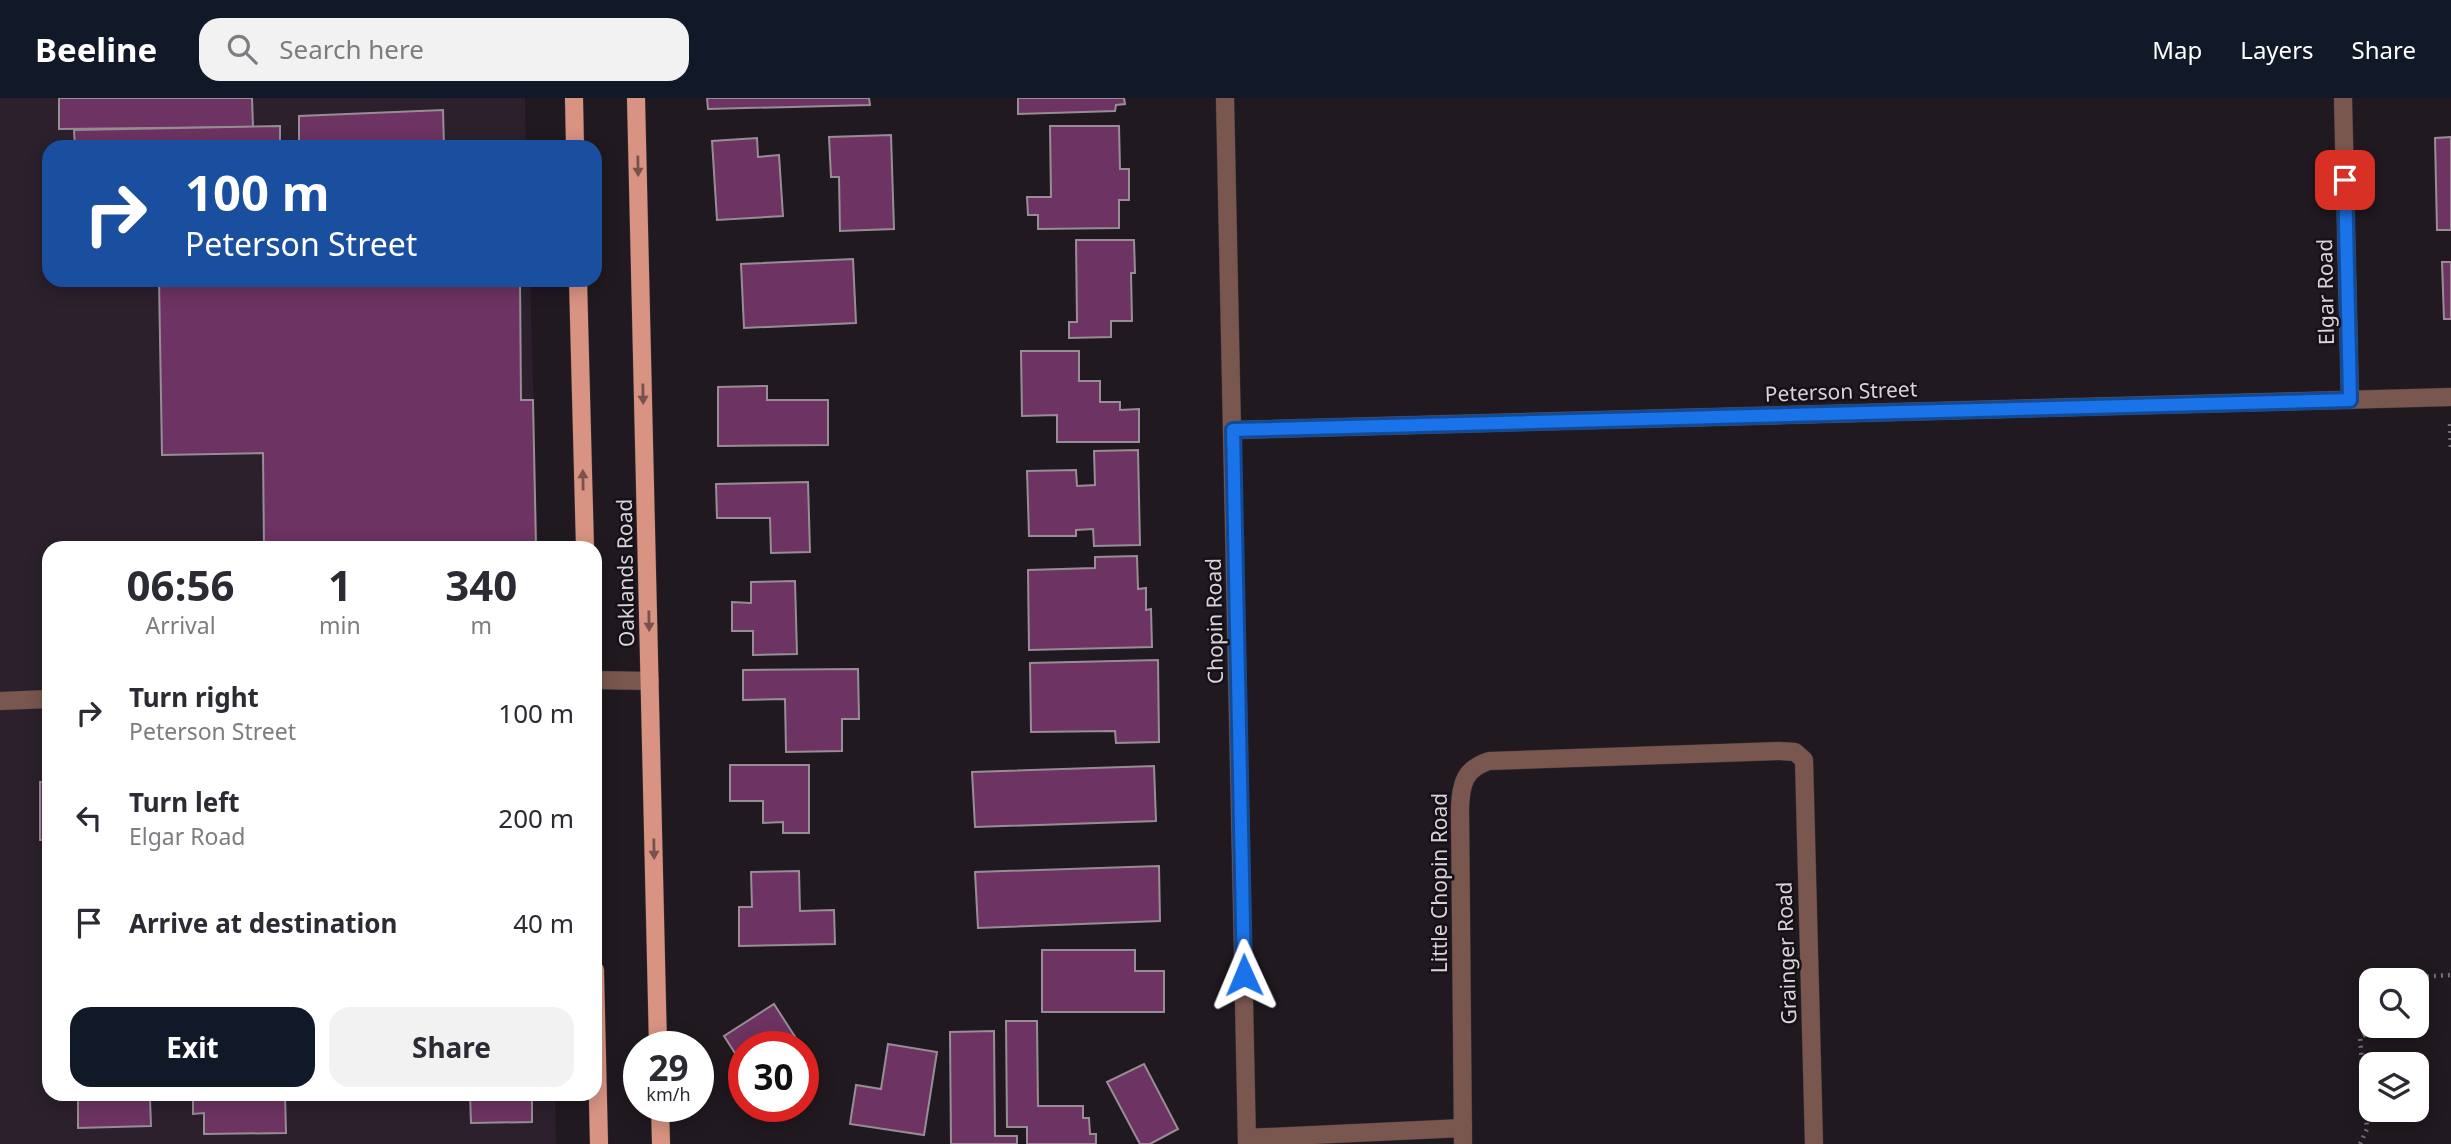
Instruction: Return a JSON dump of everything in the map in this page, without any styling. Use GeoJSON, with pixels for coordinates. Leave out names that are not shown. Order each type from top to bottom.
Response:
{"type":"FeatureCollection","features":[{"type":"Feature","properties":{"kind":"main road"},"geometry":{"type":"LineString","coordinates":[[574,98],[575,140]]}},
{"type":"Feature","properties":{"kind":"main road","name":"Oaklands Road"},"geometry":{"type":"LineString","coordinates":[[636,98],[658,1031]]}},
{"type":"Feature","properties":{"kind":"main road","name":"Oaklands Road"},"geometry":{"type":"LineString","coordinates":[[579,287],[585,541]]}},
{"type":"Feature","properties":{"kind":"main road"},"geometry":{"type":"LineString","coordinates":[[598,1101],[599,1144]]}},
{"type":"Feature","properties":{"kind":"main road"},"geometry":{"type":"LineString","coordinates":[[660,1122],[661,1144]]}},
{"type":"Feature","properties":{"kind":"street","name":"Chopin Road"},"geometry":{"type":"LineString","coordinates":[[1225,98],[1247,1141]]}},
{"type":"Feature","properties":{"kind":"street","name":"Elgar Road"},"geometry":{"type":"LineString","coordinates":[[2343,98],[2350,400]]}},
{"type":"Feature","properties":{"kind":"street","name":"Peterson Street"},"geometry":{"type":"LineString","coordinates":[[1233,430],[2451,397]]}},
{"type":"Feature","properties":{"kind":"street"},"geometry":{"type":"LineString","coordinates":[[602,680],[650,681]]}},
{"type":"Feature","properties":{"kind":"street"},"geometry":{"type":"LineString","coordinates":[[0,701],[42,699]]}},
{"type":"Feature","properties":{"kind":"street","name":"Little Chopin Road"},"geometry":{"type":"LineString","coordinates":[[1247,1141],[1463,1136],[1460,792],[1468,772],[1478,765],[1489,761],[1779,751],[1795,752],[1804,760]]}},
{"type":"Feature","properties":{"kind":"street","name":"Grainger Road"},"geometry":{"type":"LineString","coordinates":[[1804,760],[1814,1144]]}},
{"type":"Feature","properties":{"kind":"path"},"geometry":{"type":"LineString","coordinates":[[2429,976],[2451,975]]}},
{"type":"Feature","properties":{"kind":"path"},"geometry":{"type":"LineString","coordinates":[[2360,1038],[2367,1129],[2360,1144]]}},
{"type":"Feature","properties":{"kind":"shaded area"},"geometry":{"type":"Polygon","coordinates":[[[0,98],[525,98],[526,140],[42,140],[42,287],[530,287],[538,541],[42,541],[42,1101],[555,1101],[556,1144],[0,1144],[0,98]]]}},
{"type":"Feature","properties":{"kind":"building"},"geometry":{"type":"Polygon","coordinates":[[[59,98],[252,98],[253,127],[59,129],[59,98]]]}},
{"type":"Feature","properties":{"kind":"building"},"geometry":{"type":"Polygon","coordinates":[[[707,98],[869,98],[870,105],[708,109],[707,98]]]}},
{"type":"Feature","properties":{"kind":"building"},"geometry":{"type":"Polygon","coordinates":[[[1018,98],[1124,98],[1125,104],[1116,105],[1115,111],[1018,114],[1018,98]]]}},
{"type":"Feature","properties":{"kind":"building"},"geometry":{"type":"Polygon","coordinates":[[[443,110],[444,140],[299,140],[299,116],[443,110]]]}},
{"type":"Feature","properties":{"kind":"building"},"geometry":{"type":"Polygon","coordinates":[[[280,126],[280,140],[75,140],[74,130],[280,126]]]}},
{"type":"Feature","properties":{"kind":"building"},"geometry":{"type":"Polygon","coordinates":[[[1050,126],[1119,126],[1120,169],[1129,169],[1129,200],[1119,200],[1119,228],[1038,229],[1038,215],[1028,215],[1027,197],[1051,197],[1050,126]]]}},
{"type":"Feature","properties":{"kind":"building"},"geometry":{"type":"Polygon","coordinates":[[[891,135],[894,229],[840,231],[839,177],[831,177],[829,137],[891,135]]]}},
{"type":"Feature","properties":{"kind":"building"},"geometry":{"type":"Polygon","coordinates":[[[2451,137],[2451,230],[2437,230],[2435,138],[2451,137]]]}},
{"type":"Feature","properties":{"kind":"building"},"geometry":{"type":"Polygon","coordinates":[[[757,138],[758,157],[779,155],[783,216],[717,220],[712,141],[757,138]]]}},
{"type":"Feature","properties":{"kind":"building"},"geometry":{"type":"Polygon","coordinates":[[[1076,240],[1134,240],[1135,273],[1131,273],[1132,321],[1111,321],[1111,337],[1069,338],[1069,322],[1077,322],[1076,240]]]}},
{"type":"Feature","properties":{"kind":"building"},"geometry":{"type":"Polygon","coordinates":[[[853,259],[856,323],[744,328],[741,264],[853,259]]]}},
{"type":"Feature","properties":{"kind":"building"},"geometry":{"type":"Polygon","coordinates":[[[2442,262],[2451,262],[2451,319],[2444,319],[2442,262]]]}},
{"type":"Feature","properties":{"kind":"building"},"geometry":{"type":"Polygon","coordinates":[[[159,287],[520,287],[521,400],[533,400],[536,541],[264,541],[263,453],[162,455],[159,287]]]}},
{"type":"Feature","properties":{"kind":"building"},"geometry":{"type":"Polygon","coordinates":[[[1021,351],[1079,351],[1079,381],[1100,381],[1100,402],[1120,402],[1120,410],[1139,409],[1139,442],[1057,442],[1057,415],[1022,416],[1021,351]]]}},
{"type":"Feature","properties":{"kind":"building"},"geometry":{"type":"Polygon","coordinates":[[[767,386],[767,400],[828,400],[828,445],[718,446],[718,387],[767,386]]]}},
{"type":"Feature","properties":{"kind":"building"},"geometry":{"type":"Polygon","coordinates":[[[1138,450],[1140,545],[1094,546],[1093,529],[1076,530],[1076,536],[1029,536],[1027,471],[1076,470],[1077,486],[1095,485],[1094,451],[1138,450]]]}},
{"type":"Feature","properties":{"kind":"building"},"geometry":{"type":"Polygon","coordinates":[[[808,482],[810,552],[771,553],[770,518],[717,518],[716,484],[808,482]]]}},
{"type":"Feature","properties":{"kind":"building"},"geometry":{"type":"Polygon","coordinates":[[[1137,556],[1138,589],[1146,588],[1146,610],[1151,609],[1152,647],[1029,650],[1028,570],[1095,568],[1095,557],[1137,556]]]}},
{"type":"Feature","properties":{"kind":"building"},"geometry":{"type":"Polygon","coordinates":[[[795,581],[797,654],[753,655],[753,631],[732,631],[732,602],[751,603],[751,582],[795,581]]]}},
{"type":"Feature","properties":{"kind":"building"},"geometry":{"type":"Polygon","coordinates":[[[1158,660],[1159,742],[1116,743],[1115,731],[1031,732],[1030,663],[1158,660]]]}},
{"type":"Feature","properties":{"kind":"building"},"geometry":{"type":"Polygon","coordinates":[[[858,669],[859,719],[842,719],[842,751],[786,752],[785,699],[743,700],[743,670],[858,669]]]}},
{"type":"Feature","properties":{"kind":"building"},"geometry":{"type":"Polygon","coordinates":[[[730,765],[809,765],[809,833],[783,833],[783,822],[763,823],[763,801],[730,801],[730,765]]]}},
{"type":"Feature","properties":{"kind":"building"},"geometry":{"type":"Polygon","coordinates":[[[1154,766],[1156,821],[975,827],[972,772],[1154,766]]]}},
{"type":"Feature","properties":{"kind":"building"},"geometry":{"type":"Polygon","coordinates":[[[40,782],[42,782],[42,840],[40,782]]]}},
{"type":"Feature","properties":{"kind":"building"},"geometry":{"type":"Polygon","coordinates":[[[1159,866],[1160,921],[978,928],[975,872],[1159,866]]]}},
{"type":"Feature","properties":{"kind":"building"},"geometry":{"type":"Polygon","coordinates":[[[799,871],[800,911],[834,910],[835,944],[739,946],[739,907],[752,907],[751,872],[799,871]]]}},
{"type":"Feature","properties":{"kind":"building"},"geometry":{"type":"Polygon","coordinates":[[[1042,950],[1135,950],[1135,971],[1164,971],[1164,1012],[1042,1012],[1042,950]]]}},
{"type":"Feature","properties":{"kind":"building"},"geometry":{"type":"Polygon","coordinates":[[[774,1004],[791,1031],[732,1031],[774,1004]]]}},
{"type":"Feature","properties":{"kind":"building"},"geometry":{"type":"Polygon","coordinates":[[[1006,1021],[1037,1021],[1038,1106],[1083,1106],[1083,1118],[1089,1118],[1090,1134],[1096,1134],[1096,1144],[1027,1144],[1027,1127],[1007,1127],[1006,1021]]]}},
{"type":"Feature","properties":{"kind":"building"},"geometry":{"type":"Polygon","coordinates":[[[994,1031],[995,1136],[1017,1136],[1017,1144],[951,1144],[950,1032],[994,1031]]]}},
{"type":"Feature","properties":{"kind":"building"},"geometry":{"type":"Polygon","coordinates":[[[888,1044],[937,1052],[924,1135],[850,1124],[856,1085],[881,1089],[888,1044]]]}},
{"type":"Feature","properties":{"kind":"building"},"geometry":{"type":"Polygon","coordinates":[[[1144,1064],[1178,1129],[1150,1144],[1140,1144],[1107,1082],[1144,1064]]]}},
{"type":"Feature","properties":{"kind":"building"},"geometry":{"type":"Polygon","coordinates":[[[78,1101],[150,1101],[151,1126],[78,1128],[78,1101]]]}},
{"type":"Feature","properties":{"kind":"building"},"geometry":{"type":"Polygon","coordinates":[[[193,1101],[285,1101],[286,1133],[204,1134],[204,1113],[193,1114],[193,1101]]]}},
{"type":"Feature","properties":{"kind":"building"},"geometry":{"type":"Polygon","coordinates":[[[470,1101],[532,1101],[532,1122],[471,1123],[470,1101]]]}},
{"type":"Feature","properties":{"kind":"route"},"geometry":{"type":"LineString","coordinates":[[1244,975],[1233,430],[2350,400],[2345,180]]}}]}
